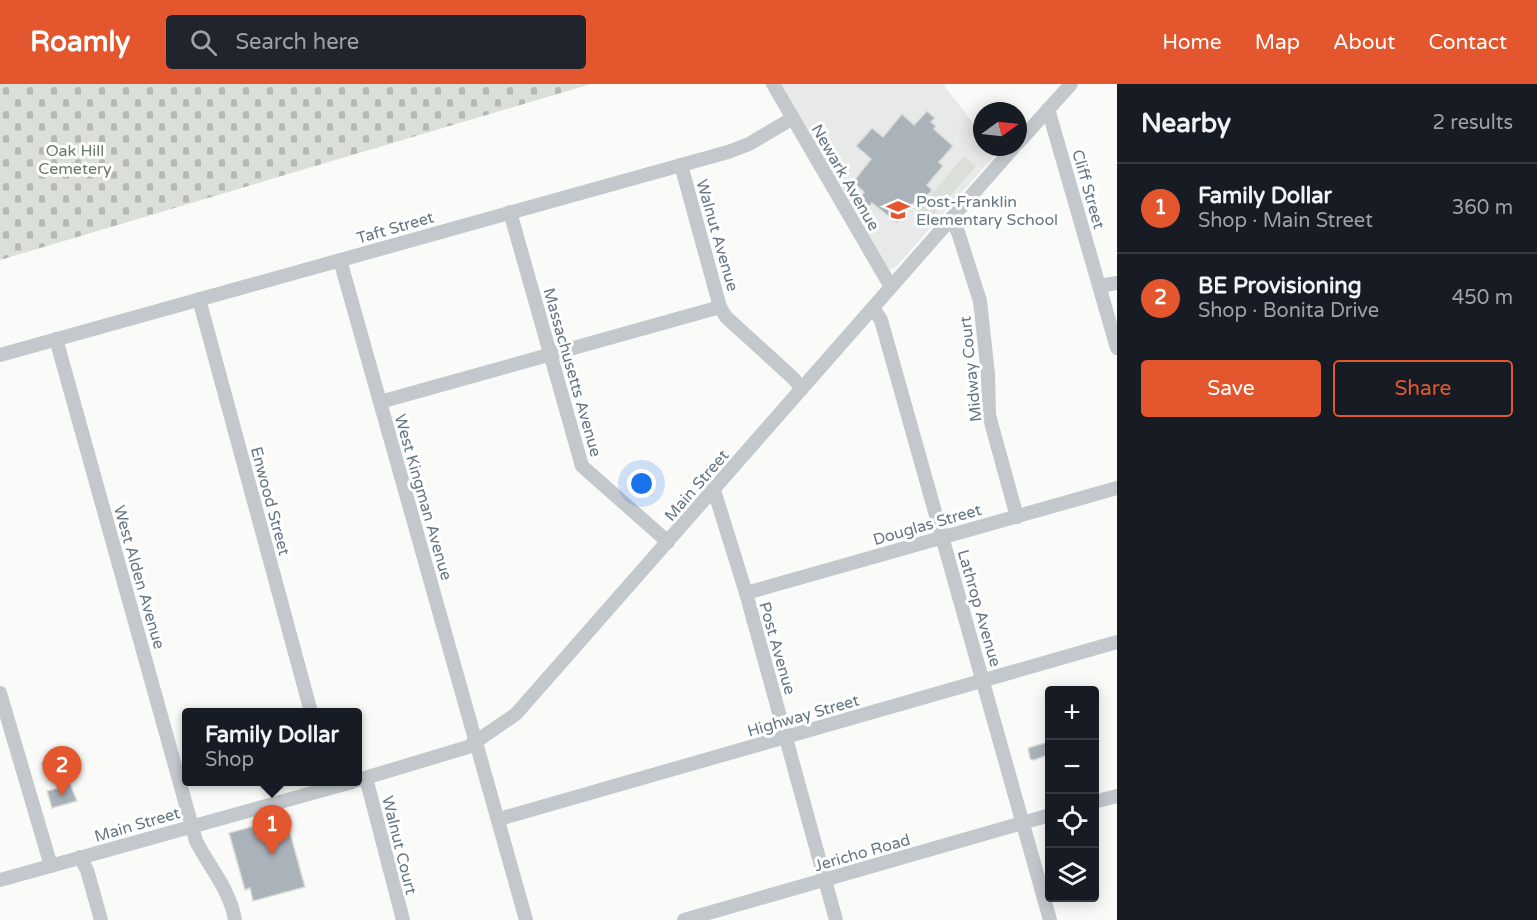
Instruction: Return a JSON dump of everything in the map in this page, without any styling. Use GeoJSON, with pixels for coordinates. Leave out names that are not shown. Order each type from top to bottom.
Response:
{"type":"FeatureCollection","features":[{"type":"Feature","properties":{"kind":"street","name":"Newark Avenue"},"geometry":{"type":"LineString","coordinates":[[773,84],[891,287]]}},
{"type":"Feature","properties":{"kind":"street"},"geometry":{"type":"LineString","coordinates":[[1027,133],[1071,84]]}},
{"type":"Feature","properties":{"kind":"street","name":"Cliff Street"},"geometry":{"type":"LineString","coordinates":[[1048,109],[1117,348]]}},
{"type":"Feature","properties":{"kind":"street","name":"Taft Street"},"geometry":{"type":"LineString","coordinates":[[0,355],[681,165],[749,144],[793,118]]}},
{"type":"Feature","properties":{"kind":"street","name":"Main Street"},"geometry":{"type":"LineString","coordinates":[[362,779],[439,757],[477,742],[516,714],[1006,156]]}},
{"type":"Feature","properties":{"kind":"street","name":"Walnut Avenue"},"geometry":{"type":"LineString","coordinates":[[681,165],[720,307],[726,317],[794,378],[801,388]]}},
{"type":"Feature","properties":{"kind":"street","name":"Massachusetts Avenue"},"geometry":{"type":"LineString","coordinates":[[510,212],[582,466],[668,542]]}},
{"type":"Feature","properties":{"kind":"street","name":"Midway Court"},"geometry":{"type":"LineString","coordinates":[[951,220],[958,232],[980,301],[988,374],[989,415],[1017,517]]}},
{"type":"Feature","properties":{"kind":"street","name":"West Kingman Avenue"},"geometry":{"type":"LineString","coordinates":[[340,260],[526,920]]}},
{"type":"Feature","properties":{"kind":"street"},"geometry":{"type":"LineString","coordinates":[[1100,286],[1117,283]]}},
{"type":"Feature","properties":{"kind":"street","name":"Enwood Street"},"geometry":{"type":"LineString","coordinates":[[199,299],[309,708]]}},
{"type":"Feature","properties":{"kind":"street"},"geometry":{"type":"LineString","coordinates":[[380,402],[720,307]]}},
{"type":"Feature","properties":{"kind":"street","name":"Lathrop Avenue"},"geometry":{"type":"LineString","coordinates":[[873,308],[881,320],[1050,920]]}},
{"type":"Feature","properties":{"kind":"street","name":"West Alden Avenue"},"geometry":{"type":"LineString","coordinates":[[56,339],[196,841],[209,866],[226,888],[236,920]]}},
{"type":"Feature","properties":{"kind":"street","name":"Douglas Street"},"geometry":{"type":"LineString","coordinates":[[746,593],[1117,488]]}},
{"type":"Feature","properties":{"kind":"street","name":"Post Avenue"},"geometry":{"type":"LineString","coordinates":[[714,490],[746,593],[836,920]]}},
{"type":"Feature","properties":{"kind":"street","name":"Highway Street"},"geometry":{"type":"LineString","coordinates":[[499,819],[1117,642]]}},
{"type":"Feature","properties":{"kind":"street"},"geometry":{"type":"LineString","coordinates":[[0,693],[51,866]]}},
{"type":"Feature","properties":{"kind":"street","name":"Main Street"},"geometry":{"type":"LineString","coordinates":[[0,880],[323,786]]}},
{"type":"Feature","properties":{"kind":"street","name":"Walnut Court"},"geometry":{"type":"LineString","coordinates":[[360,786],[402,920]]}},
{"type":"Feature","properties":{"kind":"street"},"geometry":{"type":"LineString","coordinates":[[1099,801],[1117,796]]}},
{"type":"Feature","properties":{"kind":"street","name":"Jericho Road"},"geometry":{"type":"LineString","coordinates":[[684,920],[1045,816]]}},
{"type":"Feature","properties":{"kind":"street"},"geometry":{"type":"LineString","coordinates":[[80,857],[87,870],[101,920]]}},
{"type":"Feature","properties":{"kind":"shaded area","name":"Post-Franklin Elementary School"},"geometry":{"type":"Polygon","coordinates":[[[777,84],[943,84],[973,123],[973,156],[994,156],[897,266],[889,270],[777,84]]]}},
{"type":"Feature","properties":{"kind":"green space","name":"Oak Hill Cemetery"},"geometry":{"type":"Polygon","coordinates":[[[0,84],[591,84],[0,260],[0,84]]]}},
{"type":"Feature","properties":{"kind":"green space"},"geometry":{"type":"Polygon","coordinates":[[[964,156],[976,166],[926,224],[915,214],[964,156]]]}},
{"type":"Feature","properties":{"kind":"building"},"geometry":{"type":"Polygon","coordinates":[[[927,111],[935,118],[931,122],[936,126],[934,129],[953,146],[939,162],[943,166],[927,185],[932,190],[922,202],[918,198],[897,223],[872,203],[868,208],[860,206],[858,200],[864,192],[853,182],[871,159],[856,146],[872,128],[883,137],[902,114],[914,125],[927,111]]]}},
{"type":"Feature","properties":{"kind":"building"},"geometry":{"type":"Polygon","coordinates":[[[1045,743],[1045,756],[1030,759],[1028,748],[1045,743]]]}},
{"type":"Feature","properties":{"kind":"building"},"geometry":{"type":"Polygon","coordinates":[[[68,756],[70,764],[63,766],[77,801],[52,808],[47,791],[59,788],[53,768],[44,771],[42,763],[68,756]]]}},
{"type":"Feature","properties":{"kind":"building"},"geometry":{"type":"Polygon","coordinates":[[[290,816],[292,824],[289,829],[305,887],[253,901],[250,888],[245,890],[229,833],[290,816]]]}},
{"type":"Feature","properties":{"kind":"place","name":"Post-Franklin Elementary School"},"geometry":{"type":"Point","coordinates":[898,210]}},
{"type":"Feature","properties":{"kind":"place","name":"BE Provisioning"},"geometry":{"type":"Point","coordinates":[62,796]}},
{"type":"Feature","properties":{"kind":"place","name":"Family Dollar"},"geometry":{"type":"Point","coordinates":[272,855]}}]}
